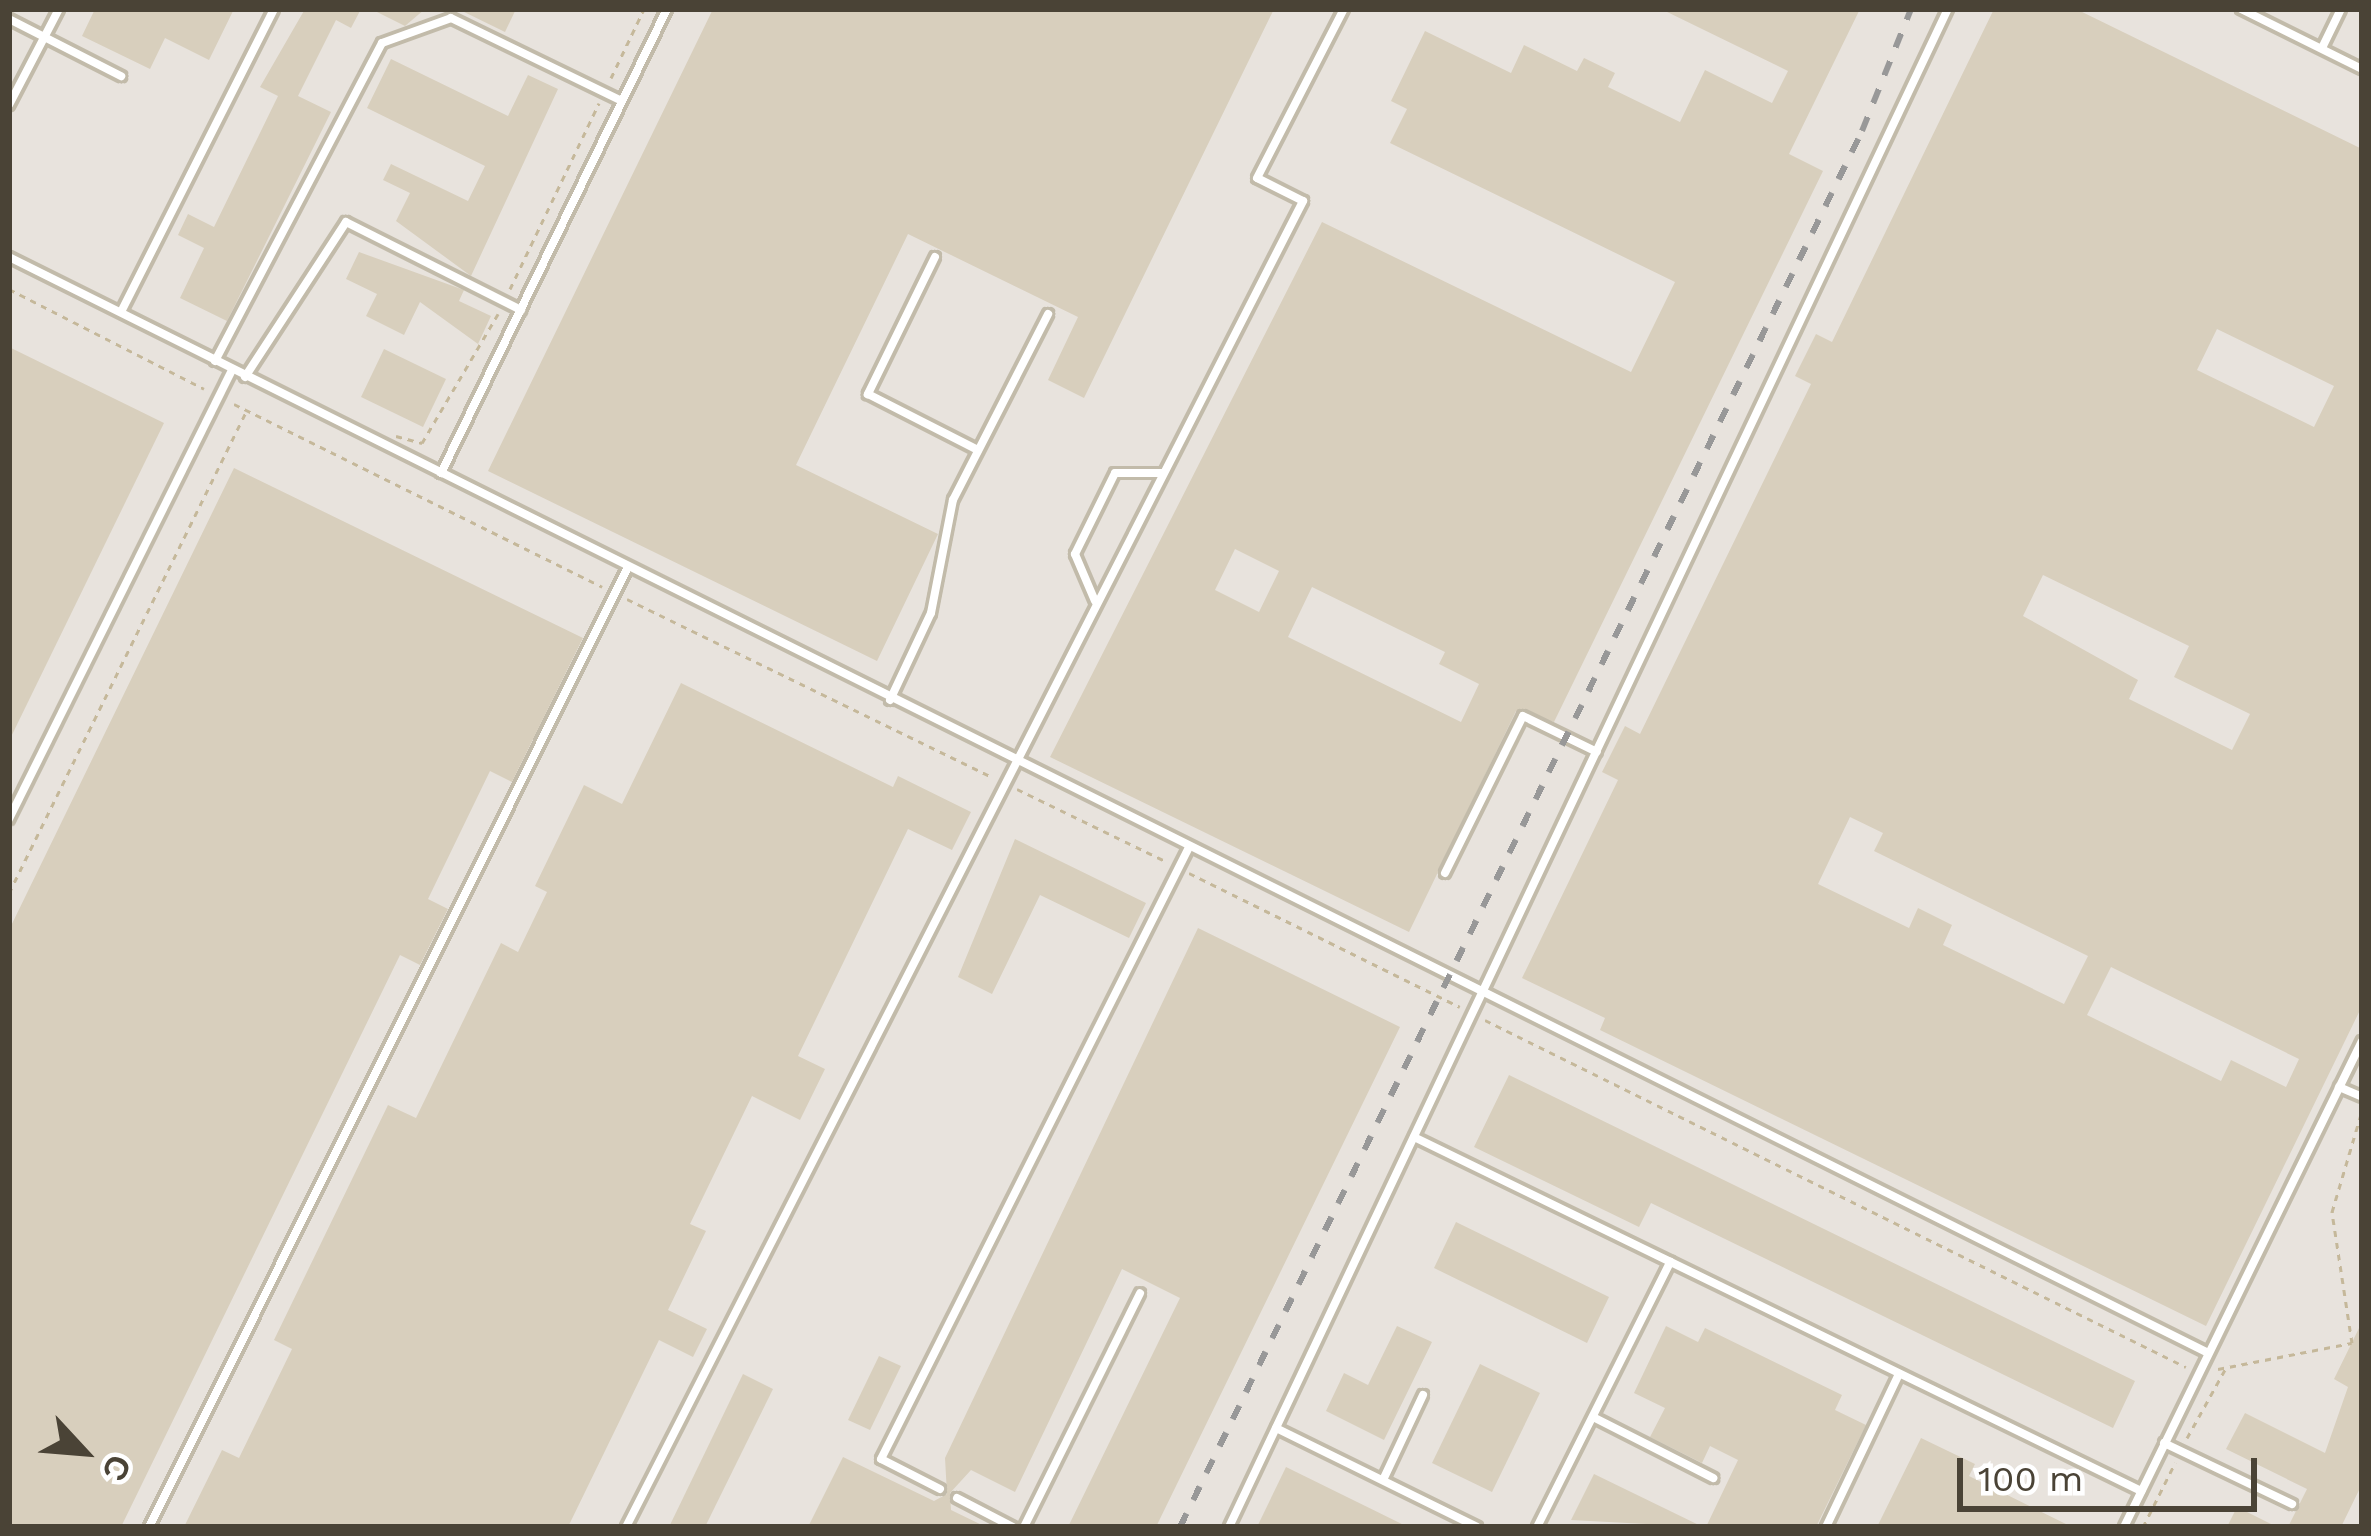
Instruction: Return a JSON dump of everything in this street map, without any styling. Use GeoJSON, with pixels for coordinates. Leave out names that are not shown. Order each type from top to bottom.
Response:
{"type":"FeatureCollection","features":[{"type":"Feature","properties":{"kind":"lane"},"geometry":{"type":"LineString","coordinates":[[9,105],[59,9]]}},
{"type":"Feature","properties":{"kind":"lane"},"geometry":{"type":"LineString","coordinates":[[121,311],[274,9]]}},
{"type":"Feature","properties":{"kind":"lane"},"geometry":{"type":"LineString","coordinates":[[442,473],[667,9]]}},
{"type":"Feature","properties":{"kind":"lane"},"geometry":{"type":"LineString","coordinates":[[626,1527],[1013,761],[1303,201],[1258,178],[1344,9]]}},
{"type":"Feature","properties":{"kind":"lane"},"geometry":{"type":"LineString","coordinates":[[1229,1527],[1948,9]]}},
{"type":"Feature","properties":{"kind":"lane"},"geometry":{"type":"LineString","coordinates":[[2241,9],[2362,69]]}},
{"type":"Feature","properties":{"kind":"lane"},"geometry":{"type":"LineString","coordinates":[[2322,48],[2341,9]]}},
{"type":"Feature","properties":{"kind":"lane"},"geometry":{"type":"LineString","coordinates":[[215,362],[382,43],[451,18],[622,101]]}},
{"type":"Feature","properties":{"kind":"lane"},"geometry":{"type":"LineString","coordinates":[[9,20],[121,76]]}},
{"type":"Feature","properties":{"kind":"lane"},"geometry":{"type":"LineString","coordinates":[[245,377],[346,222],[521,310]]}},
{"type":"Feature","properties":{"kind":"lane"},"geometry":{"type":"LineString","coordinates":[[9,257],[1481,997],[2207,1354]]}},
{"type":"Feature","properties":{"kind":"lane"},"geometry":{"type":"LineString","coordinates":[[935,257],[868,394],[979,450]]}},
{"type":"Feature","properties":{"kind":"lane"},"geometry":{"type":"LineString","coordinates":[[890,700],[931,613],[953,500],[1048,314]]}},
{"type":"Feature","properties":{"kind":"lane"},"geometry":{"type":"LineString","coordinates":[[9,819],[232,370]]}},
{"type":"Feature","properties":{"kind":"lane"},"geometry":{"type":"LineString","coordinates":[[1095,603],[1076,554],[1115,473],[1162,473]]}},
{"type":"Feature","properties":{"kind":"lane"},"geometry":{"type":"LineString","coordinates":[[149,1527],[628,567]]}},
{"type":"Feature","properties":{"kind":"lane"},"geometry":{"type":"LineString","coordinates":[[1445,873],[1523,716],[1597,752]]}},
{"type":"Feature","properties":{"kind":"lane"},"geometry":{"type":"LineString","coordinates":[[940,1489],[881,1459],[1188,849]]}},
{"type":"Feature","properties":{"kind":"lane"},"geometry":{"type":"LineString","coordinates":[[2127,1526],[2362,1041]]}},
{"type":"Feature","properties":{"kind":"lane"},"geometry":{"type":"LineString","coordinates":[[2339,1087],[2362,1097]]}},
{"type":"Feature","properties":{"kind":"lane"},"geometry":{"type":"LineString","coordinates":[[1414,1138],[2141,1491]]}},
{"type":"Feature","properties":{"kind":"lane"},"geometry":{"type":"LineString","coordinates":[[1538,1527],[1670,1262]]}},
{"type":"Feature","properties":{"kind":"lane"},"geometry":{"type":"LineString","coordinates":[[1024,1527],[1141,1293]]}},
{"type":"Feature","properties":{"kind":"lane"},"geometry":{"type":"LineString","coordinates":[[1826,1527],[1899,1374]]}},
{"type":"Feature","properties":{"kind":"lane"},"geometry":{"type":"LineString","coordinates":[[1383,1480],[1423,1395]]}},
{"type":"Feature","properties":{"kind":"lane"},"geometry":{"type":"LineString","coordinates":[[1593,1417],[1713,1478]]}},
{"type":"Feature","properties":{"kind":"lane"},"geometry":{"type":"LineString","coordinates":[[1276,1428],[1477,1527]]}},
{"type":"Feature","properties":{"kind":"lane"},"geometry":{"type":"LineString","coordinates":[[2164,1443],[2292,1504]]}},
{"type":"Feature","properties":{"kind":"lane"},"geometry":{"type":"LineString","coordinates":[[957,1498],[1012,1527]]}},
{"type":"Feature","properties":{"kind":"path"},"geometry":{"type":"LineString","coordinates":[[376,474],[398,431],[422,443],[504,302],[644,9]]}},
{"type":"Feature","properties":{"kind":"path"},"geometry":{"type":"LineString","coordinates":[[9,289],[2198,1372],[2352,1343],[2332,1212],[2362,1111]]}},
{"type":"Feature","properties":{"kind":"path"},"geometry":{"type":"LineString","coordinates":[[9,893],[247,410]]}},
{"type":"Feature","properties":{"kind":"path"},"geometry":{"type":"LineString","coordinates":[[986,788],[1003,782]]}},
{"type":"Feature","properties":{"kind":"shaded area"},"geometry":{"type":"Polygon","coordinates":[[[9,9],[2362,9],[2362,1527],[9,1527],[9,9]]]}},
{"type":"Feature","properties":{"kind":"building"},"geometry":{"type":"Polygon","coordinates":[[[95,9],[234,9],[209,60],[165,38],[150,69],[82,36],[95,9]]]}},
{"type":"Feature","properties":{"kind":"building"},"geometry":{"type":"Polygon","coordinates":[[[305,9],[361,9],[351,28],[336,20],[298,96],[331,112],[227,321],[180,298],[204,248],[178,235],[188,214],[214,227],[278,96],[260,87],[305,9]]]}},
{"type":"Feature","properties":{"kind":"building"},"geometry":{"type":"Polygon","coordinates":[[[371,9],[425,9],[405,26],[371,9]]]}},
{"type":"Feature","properties":{"kind":"building"},"geometry":{"type":"Polygon","coordinates":[[[458,9],[516,9],[505,32],[458,9]]]}},
{"type":"Feature","properties":{"kind":"building"},"geometry":{"type":"Polygon","coordinates":[[[713,9],[1274,9],[1084,398],[1048,380],[1078,317],[908,234],[796,465],[938,534],[877,661],[488,471],[713,9]]]}},
{"type":"Feature","properties":{"kind":"building"},"geometry":{"type":"Polygon","coordinates":[[[1661,9],[1860,9],[1789,154],[1823,171],[1554,722],[1516,711],[1409,932],[1050,757],[1322,222],[1631,372],[1675,282],[1390,143],[1407,109],[1391,101],[1425,31],[1511,73],[1524,45],[1577,71],[1584,58],[1615,73],[1608,87],[1680,122],[1705,70],[1772,103],[1788,71],[1661,9]],[[1235,549],[1215,590],[1259,612],[1279,571],[1235,549]],[[1312,587],[1288,637],[1461,722],[1479,684],[1439,664],[1445,652],[1312,587]]]}},
{"type":"Feature","properties":{"kind":"building"},"geometry":{"type":"Polygon","coordinates":[[[1994,9],[2076,9],[2362,149],[2362,1006],[2206,1326],[1600,1030],[1605,1018],[1522,978],[1618,780],[1602,772],[1625,726],[1640,734],[1811,384],[1795,376],[1816,334],[1832,342],[1994,9]],[[2217,329],[2197,370],[2314,427],[2334,386],[2217,329]],[[2043,575],[2023,616],[2138,680],[2129,699],[2232,750],[2250,714],[2174,677],[2189,646],[2043,575]],[[1850,817],[1818,884],[1909,928],[1918,908],[1952,925],[1943,945],[2064,1004],[2088,956],[1874,851],[1883,833],[1850,817]],[[2111,967],[2087,1015],[2221,1081],[2231,1060],[2286,1087],[2299,1059],[2111,967]]]}},
{"type":"Feature","properties":{"kind":"building"},"geometry":{"type":"Polygon","coordinates":[[[391,59],[508,116],[528,75],[558,89],[471,276],[396,221],[410,193],[383,180],[391,164],[468,201],[485,166],[367,108],[391,59]]]}},
{"type":"Feature","properties":{"kind":"building"},"geometry":{"type":"Polygon","coordinates":[[[359,252],[464,290],[459,301],[491,316],[478,344],[420,302],[404,335],[366,316],[377,294],[346,279],[359,252]]]}},
{"type":"Feature","properties":{"kind":"building"},"geometry":{"type":"Polygon","coordinates":[[[9,347],[164,423],[9,741],[9,347]]]}},
{"type":"Feature","properties":{"kind":"building"},"geometry":{"type":"Polygon","coordinates":[[[384,349],[446,379],[423,427],[361,397],[384,349]]]}},
{"type":"Feature","properties":{"kind":"building"},"geometry":{"type":"Polygon","coordinates":[[[234,468],[583,638],[512,782],[490,771],[428,899],[448,909],[420,965],[400,955],[121,1527],[9,1527],[9,930],[234,468]]]}},
{"type":"Feature","properties":{"kind":"building"},"geometry":{"type":"Polygon","coordinates":[[[681,683],[893,787],[898,776],[971,812],[952,850],[908,829],[798,1056],[825,1069],[800,1120],[752,1096],[690,1224],[706,1231],[668,1310],[707,1329],[693,1357],[659,1340],[568,1527],[184,1527],[222,1450],[239,1458],[292,1349],[274,1340],[388,1105],[416,1118],[501,943],[518,952],[547,892],[535,886],[584,785],[622,804],[681,683]]]}},
{"type":"Feature","properties":{"kind":"building"},"geometry":{"type":"Polygon","coordinates":[[[1015,839],[1146,903],[1129,938],[1040,895],[992,994],[958,977],[1015,839]]]}},
{"type":"Feature","properties":{"kind":"building"},"geometry":{"type":"Polygon","coordinates":[[[1198,928],[1400,1027],[1156,1527],[1068,1527],[1180,1298],[1122,1269],[1015,1492],[971,1470],[950,1493],[951,1510],[986,1527],[808,1527],[843,1457],[934,1501],[947,1494],[945,1458],[1198,928]]]}},
{"type":"Feature","properties":{"kind":"building"},"geometry":{"type":"Polygon","coordinates":[[[1509,1075],[2135,1381],[2113,1428],[1651,1203],[1639,1227],[1474,1147],[1509,1075]]]}},
{"type":"Feature","properties":{"kind":"building"},"geometry":{"type":"Polygon","coordinates":[[[1456,1222],[1609,1297],[1587,1343],[1434,1268],[1456,1222]]]}},
{"type":"Feature","properties":{"kind":"building"},"geometry":{"type":"Polygon","coordinates":[[[2362,1322],[2362,1484],[2341,1527],[2288,1527],[2307,1489],[2226,1449],[2245,1413],[2325,1453],[2348,1387],[2334,1379],[2362,1322]]]}},
{"type":"Feature","properties":{"kind":"building"},"geometry":{"type":"Polygon","coordinates":[[[1397,1326],[1432,1342],[1384,1440],[1326,1411],[1344,1373],[1368,1385],[1397,1326]]]}},
{"type":"Feature","properties":{"kind":"building"},"geometry":{"type":"Polygon","coordinates":[[[1666,1326],[1698,1342],[1705,1328],[1842,1395],[1835,1410],[1866,1425],[1816,1527],[1706,1527],[1738,1460],[1710,1446],[1702,1463],[1650,1437],[1665,1408],[1634,1393],[1666,1326]]]}},
{"type":"Feature","properties":{"kind":"building"},"geometry":{"type":"Polygon","coordinates":[[[879,1356],[901,1366],[870,1430],[848,1420],[879,1356]]]}},
{"type":"Feature","properties":{"kind":"building"},"geometry":{"type":"Polygon","coordinates":[[[1480,1364],[1540,1393],[1492,1492],[1432,1463],[1480,1364]]]}},
{"type":"Feature","properties":{"kind":"building"},"geometry":{"type":"Polygon","coordinates":[[[743,1374],[773,1389],[705,1527],[669,1527],[743,1374]]]}},
{"type":"Feature","properties":{"kind":"building"},"geometry":{"type":"Polygon","coordinates":[[[1921,1438],[1975,1464],[1969,1476],[2072,1527],[1877,1527],[1921,1438]]]}},
{"type":"Feature","properties":{"kind":"building"},"geometry":{"type":"Polygon","coordinates":[[[1286,1467],[1408,1527],[1257,1527],[1286,1467]]]}},
{"type":"Feature","properties":{"kind":"building"},"geometry":{"type":"Polygon","coordinates":[[[1594,1474],[1703,1527],[1571,1520],[1594,1474]]]}},
{"type":"Feature","properties":{"kind":"building"},"geometry":{"type":"Polygon","coordinates":[[[2237,1507],[2277,1527],[2227,1527],[2237,1507]]]}},
{"type":"Feature","properties":{"kind":"railway"},"geometry":{"type":"LineString","coordinates":[[1180,1527],[1862,131],[1911,9]]}}]}
